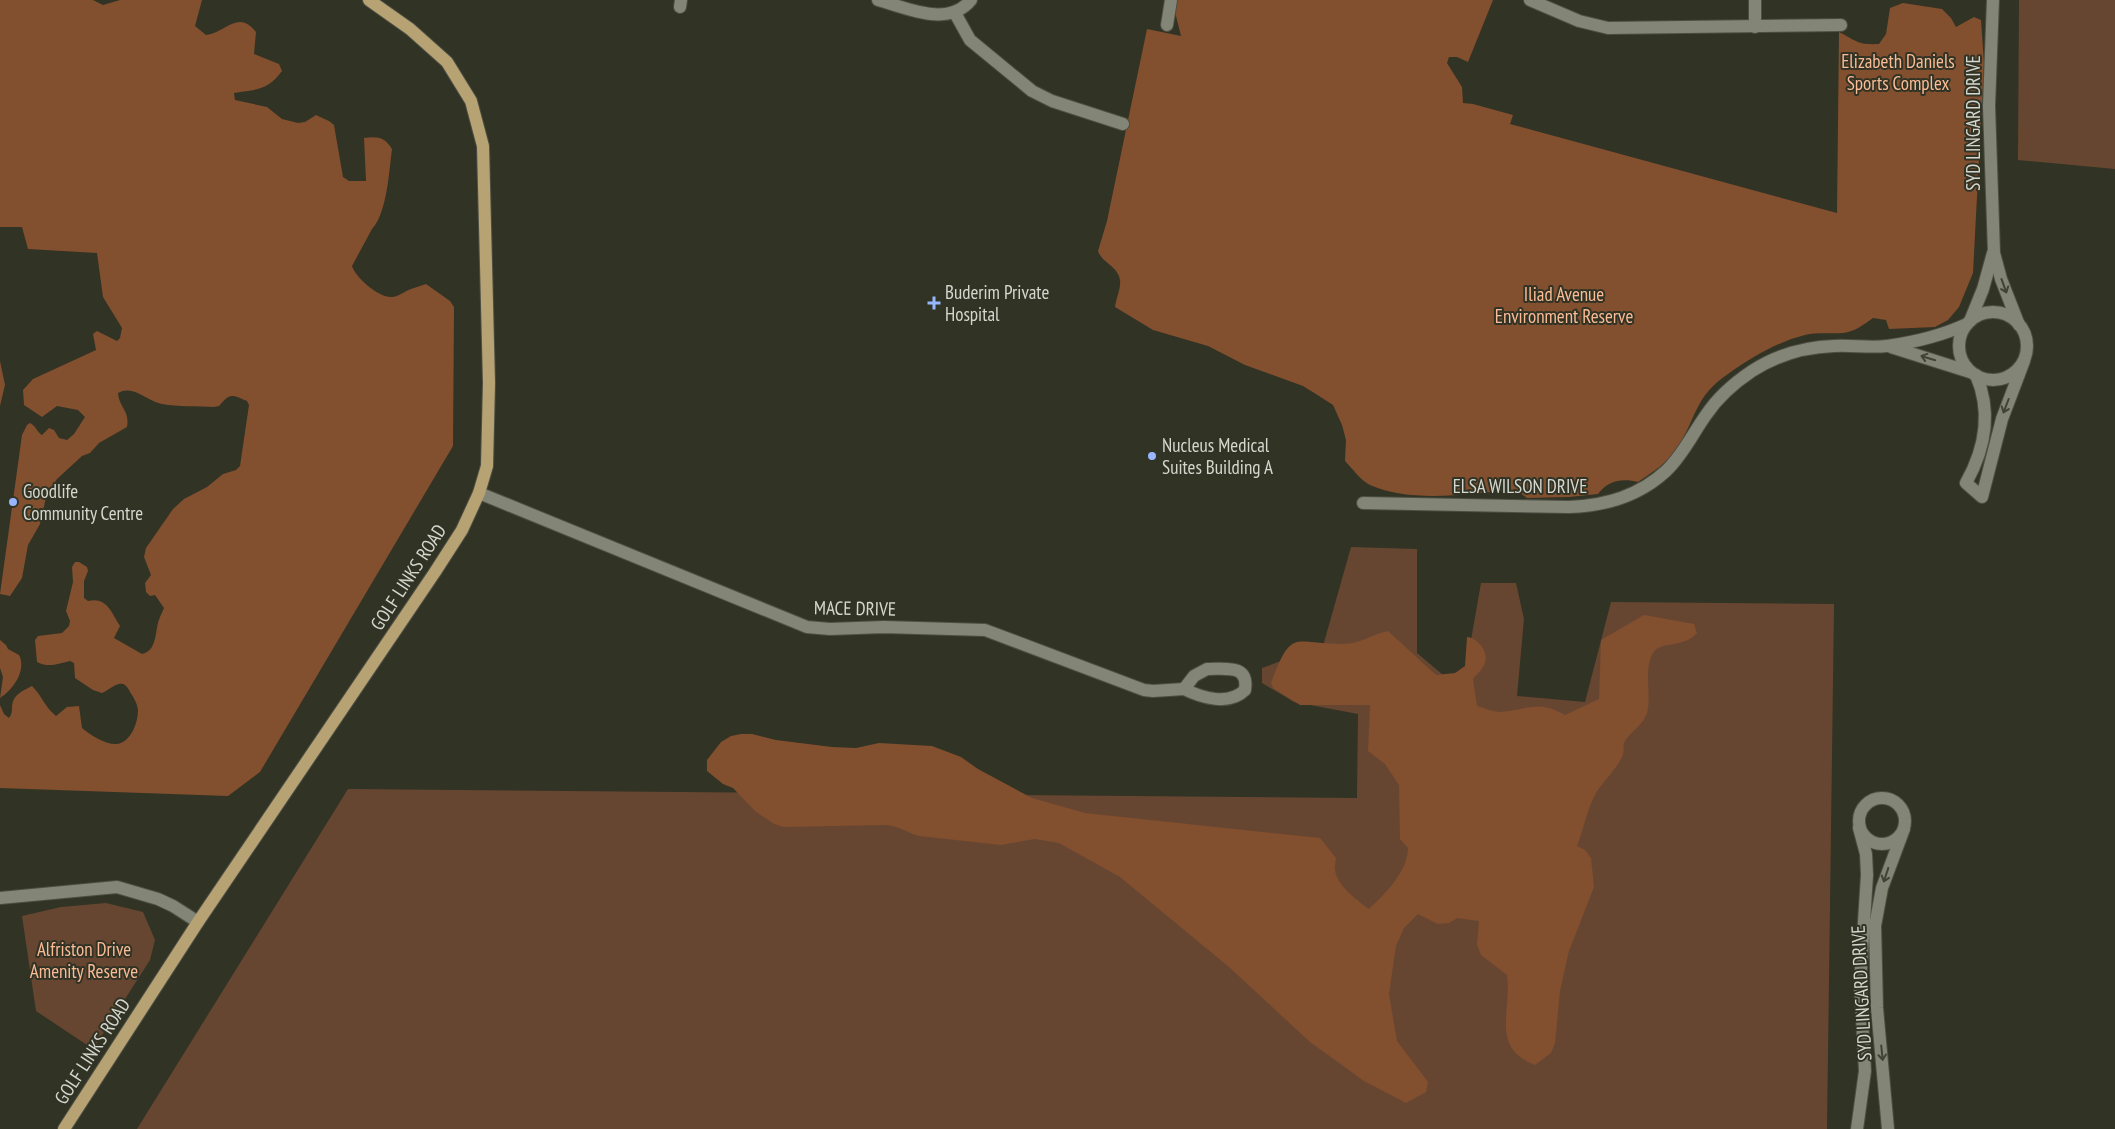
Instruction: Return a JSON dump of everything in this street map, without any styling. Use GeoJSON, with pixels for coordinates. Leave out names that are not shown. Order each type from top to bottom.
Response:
{"type":"FeatureCollection","features":[{"type":"Feature","properties":{"kind":"main road","name":"GOLF LINKS ROAD"},"geometry":{"type":"LineString","coordinates":[[64,1129],[198,922],[462,530],[479,493],[487,466],[489,425],[483,146],[471,101],[447,62],[410,29],[369,0]]}},
{"type":"Feature","properties":{"kind":"street"},"geometry":{"type":"LineString","coordinates":[[878,0],[936,15],[955,13],[962,10],[971,0]]}},
{"type":"Feature","properties":{"kind":"street"},"geometry":{"type":"LineString","coordinates":[[1167,25],[1171,0]]}},
{"type":"Feature","properties":{"kind":"street"},"geometry":{"type":"LineString","coordinates":[[1530,0],[1579,21],[1608,28],[1841,25]]}},
{"type":"Feature","properties":{"kind":"street"},"geometry":{"type":"LineString","coordinates":[[1755,0],[1755,27]]}},
{"type":"Feature","properties":{"kind":"street","name":"SYD LINGARD DRIVE"},"geometry":{"type":"LineString","coordinates":[[1993,0],[1990,106],[1994,246],[2001,279],[2020,325]]}},
{"type":"Feature","properties":{"kind":"street"},"geometry":{"type":"LineString","coordinates":[[955,13],[970,40],[1032,91],[1052,102],[1123,124]]}},
{"type":"Feature","properties":{"kind":"street","name":"SYD LINGARD DRIVE"},"geometry":{"type":"LineString","coordinates":[[1968,322],[1983,289],[1994,246]]}},
{"type":"Feature","properties":{"kind":"street"},"geometry":{"type":"LineString","coordinates":[[1992,312],[2010,317],[2020,325],[2027,342],[2024,360],[2002,419],[1982,497],[1966,483],[1979,455],[1985,422],[1984,401],[1973,374],[1963,362],[1959,350],[1960,337],[1968,322],[1980,314],[1992,312]]}},
{"type":"Feature","properties":{"kind":"street","name":"ELSA WILSON DRIVE"},"geometry":{"type":"LineString","coordinates":[[1363,504],[1569,507],[1589,506],[1618,500],[1645,486],[1666,470],[1718,400],[1741,378],[1766,362],[1795,351],[1811,348],[1886,346],[1935,337],[1968,322]]}},
{"type":"Feature","properties":{"kind":"street","name":"ELSA WILSON DRIVE"},"geometry":{"type":"LineString","coordinates":[[1886,346],[1973,374]]}},
{"type":"Feature","properties":{"kind":"street"},"geometry":{"type":"LineString","coordinates":[[1973,374],[1988,380],[2000,380],[2017,371],[2024,360]]}},
{"type":"Feature","properties":{"kind":"street","name":"MACE DRIVE"},"geometry":{"type":"LineString","coordinates":[[479,493],[807,627],[984,630],[1144,690],[1184,688]]}},
{"type":"Feature","properties":{"kind":"street"},"geometry":{"type":"LineString","coordinates":[[1880,797],[1891,799],[1901,807],[1905,818],[1904,829],[1894,841],[1879,844],[1868,840],[1859,828],[1858,820],[1861,809],[1869,801],[1880,797]]}},
{"type":"Feature","properties":{"kind":"street","name":"SYD LINGARD DRIVE"},"geometry":{"type":"LineString","coordinates":[[1857,1129],[1865,1072],[1860,984],[1867,875],[1866,854],[1859,828]]}},
{"type":"Feature","properties":{"kind":"street","name":"SYD LINGARD DRIVE"},"geometry":{"type":"LineString","coordinates":[[1888,1129],[1877,998],[1875,926],[1882,888],[1904,829]]}},
{"type":"Feature","properties":{"kind":"street"},"geometry":{"type":"LineString","coordinates":[[0,898],[117,887],[158,899],[198,922]]}},
{"type":"Feature","properties":{"kind":"green space"},"geometry":{"type":"Polygon","coordinates":[[[0,0],[93,0],[103,5],[120,0],[202,0],[195,26],[206,35],[238,22],[250,25],[256,32],[254,54],[279,64],[282,71],[277,78],[266,86],[255,90],[234,93],[235,100],[267,107],[282,119],[298,123],[305,122],[316,115],[329,121],[334,125],[343,177],[349,181],[366,181],[364,138],[380,138],[387,142],[392,149],[381,213],[352,266],[354,271],[369,286],[381,294],[392,297],[397,296],[426,284],[450,301],[454,307],[453,446],[260,772],[228,796],[0,788],[0,705],[4,714],[9,718],[14,699],[19,693],[32,686],[56,716],[67,707],[79,706],[82,728],[98,739],[117,744],[130,736],[137,721],[138,710],[126,686],[118,684],[102,693],[93,690],[75,678],[74,663],[70,661],[49,665],[37,662],[35,640],[38,636],[62,633],[69,626],[70,621],[66,611],[73,582],[72,567],[75,562],[79,562],[87,567],[88,571],[84,581],[84,598],[88,601],[100,601],[111,611],[120,626],[114,638],[142,654],[150,650],[154,642],[158,621],[164,608],[155,595],[150,596],[146,592],[145,583],[151,575],[144,557],[146,548],[173,509],[184,499],[207,487],[223,474],[236,470],[240,466],[249,405],[247,401],[234,396],[228,397],[219,406],[214,407],[168,405],[156,402],[129,390],[118,393],[126,413],[127,427],[99,443],[90,453],[82,456],[57,479],[47,493],[40,524],[28,545],[22,578],[10,596],[0,594],[22,435],[30,423],[42,435],[49,428],[54,430],[59,438],[67,440],[74,434],[85,417],[78,410],[57,406],[42,417],[24,405],[23,390],[33,379],[96,350],[93,334],[97,331],[117,341],[120,338],[122,328],[103,297],[97,253],[28,249],[22,227],[0,227],[0,0]]]}},
{"type":"Feature","properties":{"kind":"green space","name":"Iliad Avenue Environment Reserve"},"geometry":{"type":"Polygon","coordinates":[[[1174,0],[1493,0],[1468,62],[1457,57],[1449,57],[1447,63],[1462,87],[1463,103],[1513,115],[1510,124],[1837,213],[1839,32],[1861,43],[1879,44],[1886,34],[1890,8],[1903,3],[1942,9],[1951,18],[1956,27],[1974,17],[1981,20],[1984,63],[1973,273],[1959,307],[1948,320],[1935,327],[1889,329],[1886,320],[1873,318],[1851,331],[1805,335],[1795,338],[1775,346],[1746,362],[1728,374],[1709,391],[1697,408],[1677,448],[1659,467],[1638,482],[1616,481],[1606,486],[1598,494],[1569,497],[1527,498],[1516,490],[1442,496],[1423,496],[1386,491],[1367,483],[1345,461],[1346,440],[1333,405],[1303,386],[1245,365],[1208,346],[1153,330],[1115,307],[1120,287],[1119,275],[1103,259],[1098,251],[1107,221],[1147,29],[1181,36],[1173,4],[1174,0]]]}},
{"type":"Feature","properties":{"kind":"green space"},"geometry":{"type":"Polygon","coordinates":[[[2019,0],[2115,0],[2115,169],[2018,160],[2019,0]]]}},
{"type":"Feature","properties":{"kind":"green space"},"geometry":{"type":"Polygon","coordinates":[[[0,361],[5,385],[0,406],[0,361]]]}},
{"type":"Feature","properties":{"kind":"green space"},"geometry":{"type":"Polygon","coordinates":[[[1351,547],[1417,549],[1417,653],[1462,691],[1481,583],[1516,583],[1524,619],[1517,696],[1585,702],[1611,602],[1834,604],[1827,1129],[137,1129],[348,789],[1357,798],[1358,714],[1294,702],[1262,683],[1262,668],[1323,646],[1351,547]]]}},
{"type":"Feature","properties":{"kind":"green space"},"geometry":{"type":"Polygon","coordinates":[[[1644,615],[1694,624],[1697,633],[1685,641],[1661,647],[1653,653],[1648,674],[1649,698],[1645,718],[1626,739],[1620,761],[1596,793],[1588,811],[1577,846],[1585,850],[1591,858],[1594,887],[1569,951],[1560,991],[1555,1043],[1551,1053],[1535,1065],[1521,1058],[1512,1049],[1506,1027],[1507,975],[1481,955],[1477,945],[1479,921],[1457,918],[1449,923],[1438,924],[1418,914],[1404,928],[1396,946],[1389,994],[1397,1041],[1428,1082],[1426,1092],[1406,1103],[1364,1081],[1310,1042],[1229,967],[1120,877],[1059,843],[1035,839],[1001,845],[919,836],[887,825],[784,827],[774,824],[755,811],[733,788],[723,784],[707,771],[707,760],[721,742],[731,736],[741,734],[752,734],[776,740],[832,747],[856,748],[879,743],[932,746],[961,757],[978,769],[1032,798],[1085,813],[1320,838],[1336,858],[1335,868],[1339,882],[1369,909],[1400,873],[1407,857],[1408,848],[1400,839],[1399,785],[1385,764],[1368,751],[1370,705],[1300,705],[1273,688],[1271,683],[1278,665],[1290,646],[1296,642],[1349,644],[1388,631],[1436,675],[1455,673],[1465,666],[1467,637],[1471,638],[1482,646],[1486,659],[1483,667],[1473,679],[1477,706],[1500,712],[1540,706],[1565,715],[1599,699],[1601,640],[1644,615]]]}},
{"type":"Feature","properties":{"kind":"green space"},"geometry":{"type":"Polygon","coordinates":[[[0,640],[8,649],[19,655],[21,667],[14,685],[0,698],[3,677],[0,668],[0,640]]]}},
{"type":"Feature","properties":{"kind":"green space","name":"Alfriston Drive Amenity Reserve"},"geometry":{"type":"Polygon","coordinates":[[[106,903],[143,912],[155,940],[150,960],[93,1049],[36,1011],[22,916],[61,907],[106,903]]]}},
{"type":"Feature","properties":{"kind":"place","name":"Buderim Private Hospital"},"geometry":{"type":"Point","coordinates":[934,303]}},
{"type":"Feature","properties":{"kind":"place","name":"Nucleus Medical Suites Building A"},"geometry":{"type":"Point","coordinates":[1152,456]}},
{"type":"Feature","properties":{"kind":"place","name":"Goodlife Community Centre"},"geometry":{"type":"Point","coordinates":[13,502]}},
{"type":"Feature","properties":{"kind":"park label","name":"Elizabeth Daniels Sports Complex"},"geometry":{"type":"Point","coordinates":[1898,72]}}]}
